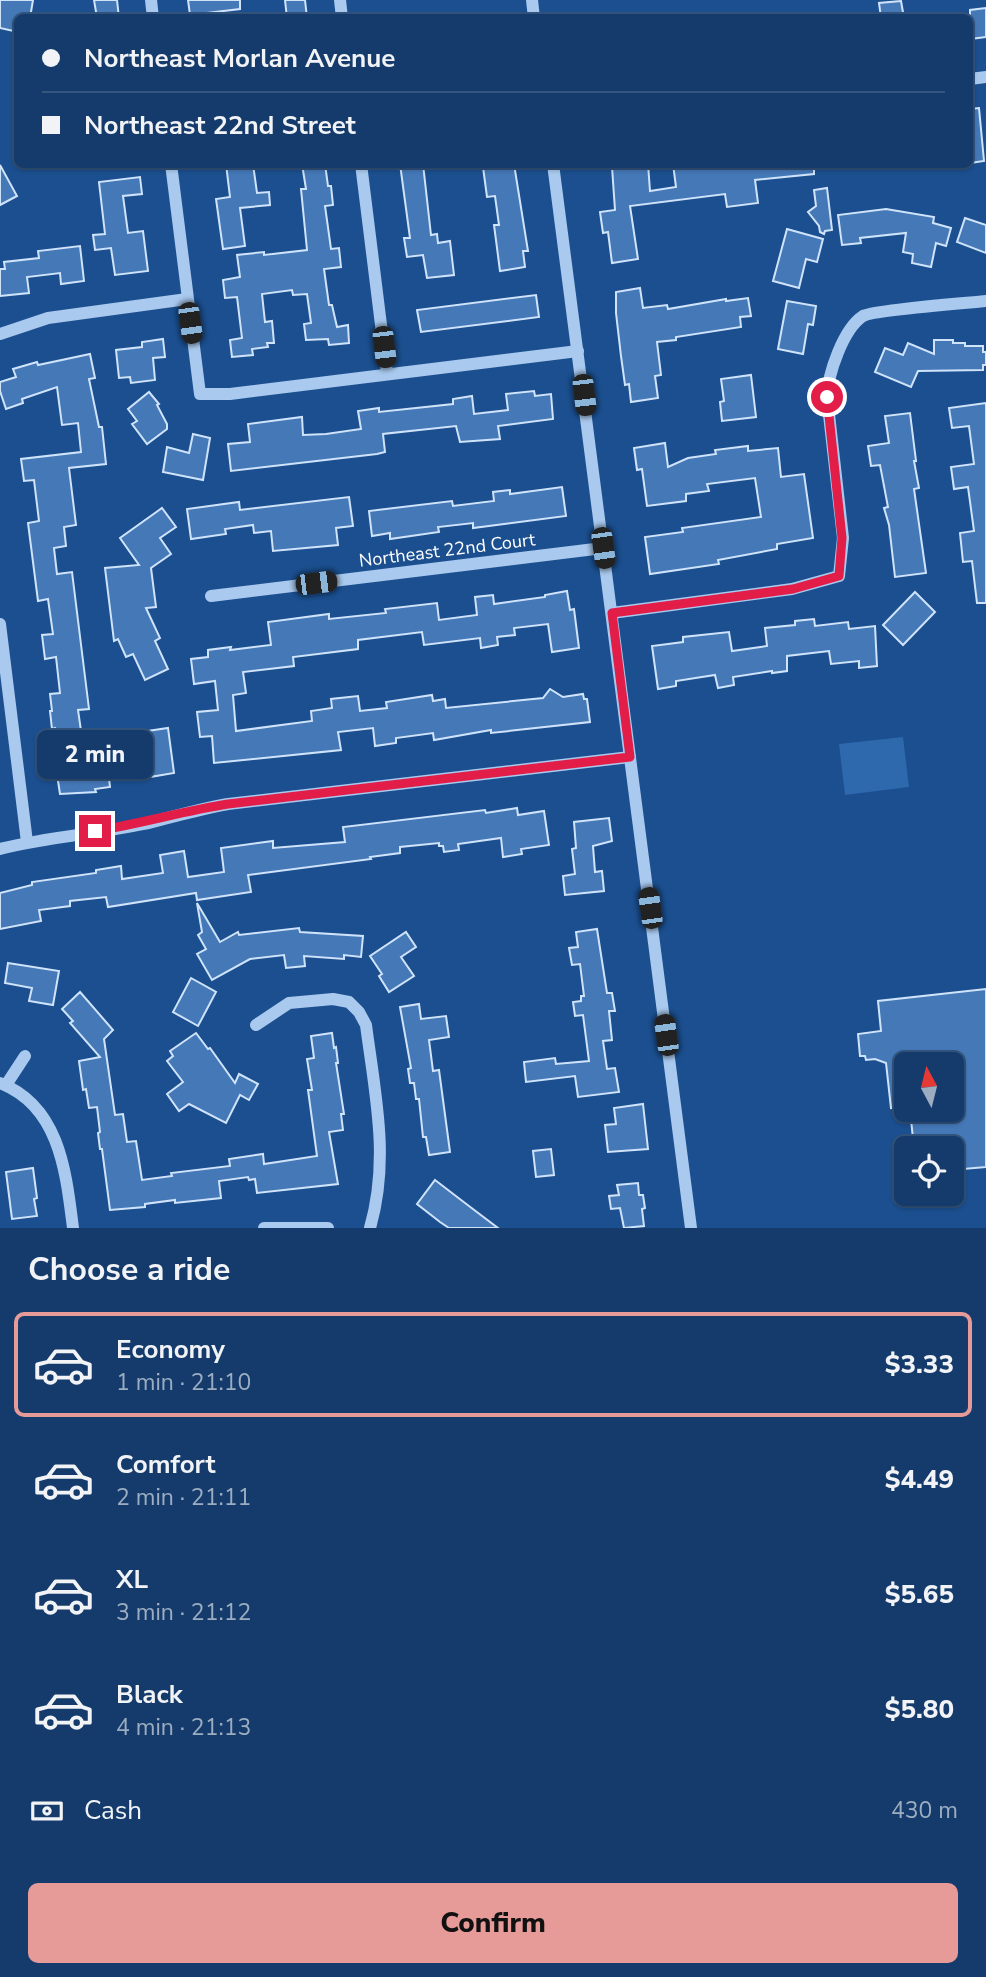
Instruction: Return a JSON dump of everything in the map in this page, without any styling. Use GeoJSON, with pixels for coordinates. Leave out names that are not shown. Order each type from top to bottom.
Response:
{"type":"FeatureCollection","features":[{"type":"Feature","properties":{"kind":"street"},"geometry":{"type":"LineString","coordinates":[[171,168],[200,394],[230,394],[578,351]]}},
{"type":"Feature","properties":{"kind":"street"},"geometry":{"type":"LineString","coordinates":[[361,168],[387,373]]}},
{"type":"Feature","properties":{"kind":"street"},"geometry":{"type":"LineString","coordinates":[[554,168],[691,1228]]}},
{"type":"Feature","properties":{"kind":"street"},"geometry":{"type":"LineString","coordinates":[[0,334],[48,317],[187,299]]}},
{"type":"Feature","properties":{"kind":"street"},"geometry":{"type":"LineString","coordinates":[[612,613],[793,589],[839,576],[842,538],[827,413],[828,384],[847,332],[865,315],[986,301]]}},
{"type":"Feature","properties":{"kind":"street","name":"Northeast 22nd Court"},"geometry":{"type":"LineString","coordinates":[[211,596],[603,548]]}},
{"type":"Feature","properties":{"kind":"street"},"geometry":{"type":"LineString","coordinates":[[0,624],[27,842]]}},
{"type":"Feature","properties":{"kind":"street"},"geometry":{"type":"LineString","coordinates":[[0,849],[27,842],[143,824],[197,809],[228,804],[630,757]]}},
{"type":"Feature","properties":{"kind":"street"},"geometry":{"type":"LineString","coordinates":[[256,1025],[289,1003],[333,999],[349,1002],[359,1012],[366,1025],[380,1136],[380,1182],[370,1228]]}},
{"type":"Feature","properties":{"kind":"street"},"geometry":{"type":"LineString","coordinates":[[25,1056],[3,1084],[38,1110],[57,1143],[65,1168],[73,1228]]}},
{"type":"Feature","properties":{"kind":"street"},"geometry":{"type":"LineString","coordinates":[[264,1228],[328,1228]]}},
{"type":"Feature","properties":{"kind":"shaded area"},"geometry":{"type":"Polygon","coordinates":[[[903,737],[909,787],[845,795],[839,744],[903,737]]]}},
{"type":"Feature","properties":{"kind":"building"},"geometry":{"type":"Polygon","coordinates":[[[0,0],[33,0],[31,14],[14,14],[14,31],[0,28],[0,0]]]}},
{"type":"Feature","properties":{"kind":"building"},"geometry":{"type":"Polygon","coordinates":[[[94,0],[117,0],[119,14],[96,14],[94,0]]]}},
{"type":"Feature","properties":{"kind":"building"},"geometry":{"type":"Polygon","coordinates":[[[188,0],[240,0],[240,9],[190,14],[188,0]]]}},
{"type":"Feature","properties":{"kind":"building"},"geometry":{"type":"Polygon","coordinates":[[[285,0],[305,0],[307,14],[287,14],[285,0]]]}},
{"type":"Feature","properties":{"kind":"building"},"geometry":{"type":"Polygon","coordinates":[[[901,1],[903,14],[880,14],[879,3],[901,1]]]}},
{"type":"Feature","properties":{"kind":"building"},"geometry":{"type":"Polygon","coordinates":[[[986,8],[986,37],[973,39],[973,14],[970,14],[970,10],[986,8]]]}},
{"type":"Feature","properties":{"kind":"building"},"geometry":{"type":"Polygon","coordinates":[[[979,108],[984,161],[973,163],[973,109],[979,108]]]}},
{"type":"Feature","properties":{"kind":"building"},"geometry":{"type":"Polygon","coordinates":[[[0,165],[17,196],[0,205],[0,165]]]}},
{"type":"Feature","properties":{"kind":"building"},"geometry":{"type":"Polygon","coordinates":[[[226,168],[254,168],[257,193],[269,192],[270,205],[240,208],[245,246],[223,249],[216,199],[230,197],[226,168]]]}},
{"type":"Feature","properties":{"kind":"building"},"geometry":{"type":"Polygon","coordinates":[[[303,168],[326,168],[333,205],[325,206],[331,249],[339,248],[341,267],[324,269],[329,305],[332,305],[337,327],[348,325],[349,343],[329,345],[328,339],[306,340],[304,324],[311,323],[307,294],[293,295],[292,290],[262,294],[265,322],[272,321],[274,343],[267,343],[268,347],[252,349],[253,355],[232,357],[230,340],[242,338],[237,297],[225,298],[223,280],[240,277],[237,255],[307,250],[301,189],[306,189],[303,168]]]}},
{"type":"Feature","properties":{"kind":"building"},"geometry":{"type":"Polygon","coordinates":[[[401,168],[423,168],[431,235],[437,234],[438,243],[450,241],[454,275],[427,278],[423,255],[407,257],[404,238],[410,238],[401,168]]]}},
{"type":"Feature","properties":{"kind":"building"},"geometry":{"type":"Polygon","coordinates":[[[483,168],[515,168],[528,251],[523,251],[525,267],[500,271],[494,225],[499,225],[495,196],[487,197],[483,168]]]}},
{"type":"Feature","properties":{"kind":"building"},"geometry":{"type":"Polygon","coordinates":[[[612,168],[648,168],[650,191],[676,187],[674,168],[814,168],[814,174],[755,180],[758,203],[727,207],[725,194],[630,206],[638,259],[612,263],[608,232],[603,233],[600,212],[615,210],[612,168]]]}},
{"type":"Feature","properties":{"kind":"building"},"geometry":{"type":"Polygon","coordinates":[[[140,177],[142,194],[123,196],[128,233],[143,231],[148,271],[115,275],[111,248],[95,250],[93,235],[105,234],[99,182],[140,177]]]}},
{"type":"Feature","properties":{"kind":"building"},"geometry":{"type":"Polygon","coordinates":[[[827,188],[832,230],[825,231],[824,234],[808,212],[816,206],[814,190],[827,188]]]}},
{"type":"Feature","properties":{"kind":"building"},"geometry":{"type":"Polygon","coordinates":[[[886,209],[934,217],[933,223],[951,228],[946,246],[936,243],[931,267],[912,263],[913,254],[903,252],[906,233],[860,238],[861,243],[842,245],[838,215],[886,209]]]}},
{"type":"Feature","properties":{"kind":"building"},"geometry":{"type":"Polygon","coordinates":[[[965,218],[986,225],[986,253],[957,242],[965,218]]]}},
{"type":"Feature","properties":{"kind":"building"},"geometry":{"type":"Polygon","coordinates":[[[787,229],[823,239],[817,262],[806,259],[799,288],[773,281],[787,229]]]}},
{"type":"Feature","properties":{"kind":"building"},"geometry":{"type":"Polygon","coordinates":[[[80,246],[84,281],[61,284],[60,273],[27,277],[29,293],[0,296],[0,269],[5,269],[4,262],[39,258],[38,251],[80,246]]]}},
{"type":"Feature","properties":{"kind":"building"},"geometry":{"type":"Polygon","coordinates":[[[640,288],[643,308],[667,305],[668,309],[748,298],[751,316],[740,317],[741,327],[657,342],[661,375],[655,376],[658,398],[631,402],[629,384],[625,385],[621,356],[616,292],[640,288]]]}},
{"type":"Feature","properties":{"kind":"building"},"geometry":{"type":"Polygon","coordinates":[[[536,295],[539,317],[421,332],[417,310],[536,295]]]}},
{"type":"Feature","properties":{"kind":"building"},"geometry":{"type":"Polygon","coordinates":[[[787,301],[816,306],[813,325],[808,324],[803,354],[778,349],[787,301]]]}},
{"type":"Feature","properties":{"kind":"building"},"geometry":{"type":"Polygon","coordinates":[[[163,339],[165,357],[153,358],[155,380],[131,383],[130,377],[119,378],[116,350],[142,347],[142,342],[163,339]]]}},
{"type":"Feature","properties":{"kind":"building"},"geometry":{"type":"Polygon","coordinates":[[[934,340],[953,340],[953,343],[965,343],[965,346],[983,346],[986,365],[983,365],[983,370],[918,371],[911,387],[875,372],[885,348],[903,355],[908,343],[934,354],[934,340]]]}},
{"type":"Feature","properties":{"kind":"building"},"geometry":{"type":"Polygon","coordinates":[[[90,354],[95,378],[89,379],[99,427],[102,427],[106,464],[69,468],[76,525],[64,527],[66,546],[54,548],[57,574],[72,572],[89,709],[78,710],[83,745],[128,740],[127,734],[168,728],[174,773],[150,777],[147,756],[107,762],[110,787],[95,789],[96,792],[60,794],[56,768],[60,768],[50,711],[50,694],[60,693],[56,657],[45,659],[42,635],[53,634],[48,599],[38,601],[28,523],[39,521],[34,480],[24,481],[21,459],[81,452],[78,423],[62,425],[57,387],[22,399],[23,403],[6,409],[0,382],[16,377],[13,369],[37,362],[38,365],[90,354]]]}},
{"type":"Feature","properties":{"kind":"building"},"geometry":{"type":"Polygon","coordinates":[[[751,375],[756,417],[722,421],[720,402],[724,401],[721,379],[751,375]]]}},
{"type":"Feature","properties":{"kind":"building"},"geometry":{"type":"Polygon","coordinates":[[[534,391],[535,396],[551,394],[553,419],[498,426],[500,439],[460,442],[456,426],[383,434],[385,452],[377,454],[231,471],[228,444],[250,442],[248,424],[302,417],[303,435],[326,434],[361,429],[358,411],[379,408],[379,412],[453,404],[453,399],[472,396],[474,414],[508,410],[506,394],[534,391]]]}},
{"type":"Feature","properties":{"kind":"building"},"geometry":{"type":"Polygon","coordinates":[[[149,392],[159,404],[157,405],[167,429],[147,444],[132,424],[137,421],[128,409],[149,392]]]}},
{"type":"Feature","properties":{"kind":"building"},"geometry":{"type":"Polygon","coordinates":[[[986,403],[986,603],[977,603],[972,561],[963,562],[960,533],[974,531],[968,487],[954,489],[951,467],[974,464],[969,426],[952,428],[949,408],[986,403]]]}},
{"type":"Feature","properties":{"kind":"building"},"geometry":{"type":"Polygon","coordinates":[[[910,413],[919,488],[914,489],[926,573],[895,577],[889,525],[884,508],[888,507],[880,465],[871,466],[868,446],[889,443],[885,416],[910,413]]]}},
{"type":"Feature","properties":{"kind":"building"},"geometry":{"type":"Polygon","coordinates":[[[193,434],[210,438],[203,480],[163,472],[167,447],[189,453],[193,434]]]}},
{"type":"Feature","properties":{"kind":"building"},"geometry":{"type":"Polygon","coordinates":[[[665,443],[668,467],[688,458],[716,454],[715,450],[748,446],[748,451],[778,448],[781,477],[804,474],[813,538],[777,544],[777,549],[718,560],[719,564],[650,574],[645,537],[683,532],[682,528],[761,517],[755,478],[707,484],[709,491],[686,494],[686,501],[647,506],[642,469],[637,470],[634,448],[665,443]]]}},
{"type":"Feature","properties":{"kind":"building"},"geometry":{"type":"Polygon","coordinates":[[[562,487],[566,516],[473,528],[473,523],[438,527],[439,532],[390,539],[390,533],[372,536],[369,511],[452,501],[453,506],[494,501],[493,492],[510,490],[510,494],[562,487]]]}},
{"type":"Feature","properties":{"kind":"building"},"geometry":{"type":"Polygon","coordinates":[[[349,497],[353,526],[336,528],[338,545],[273,551],[271,531],[254,533],[253,525],[225,529],[226,534],[191,539],[187,509],[239,502],[240,510],[349,497]]]}},
{"type":"Feature","properties":{"kind":"building"},"geometry":{"type":"Polygon","coordinates":[[[162,508],[176,527],[160,538],[171,554],[151,568],[156,607],[146,608],[160,638],[155,641],[168,669],[145,680],[133,654],[126,657],[118,639],[114,641],[105,568],[139,565],[120,538],[162,508]]]}},
{"type":"Feature","properties":{"kind":"building"},"geometry":{"type":"Polygon","coordinates":[[[567,591],[570,610],[574,609],[579,648],[552,652],[548,624],[514,628],[515,635],[497,637],[498,645],[481,648],[480,638],[424,645],[422,632],[358,640],[358,649],[293,657],[294,666],[243,672],[246,693],[233,695],[236,731],[312,721],[311,711],[332,708],[331,699],[358,696],[360,711],[387,708],[386,702],[432,695],[433,701],[445,699],[446,708],[543,698],[550,689],[563,697],[583,694],[584,699],[587,699],[590,722],[491,733],[491,730],[434,740],[433,733],[396,738],[396,743],[375,746],[373,728],[338,732],[341,750],[214,763],[212,736],[200,737],[197,712],[218,710],[215,681],[194,684],[191,659],[208,657],[208,650],[271,645],[268,622],[329,614],[329,619],[386,613],[385,609],[437,603],[439,620],[477,615],[475,597],[493,595],[494,604],[567,591]]]}},
{"type":"Feature","properties":{"kind":"building"},"geometry":{"type":"Polygon","coordinates":[[[915,592],[935,612],[903,645],[883,625],[915,592]]]}},
{"type":"Feature","properties":{"kind":"building"},"geometry":{"type":"Polygon","coordinates":[[[814,619],[815,626],[848,622],[849,629],[875,626],[877,666],[859,668],[859,661],[831,664],[829,651],[787,656],[787,671],[733,677],[734,685],[718,688],[715,675],[676,681],[676,686],[658,689],[652,646],[683,642],[683,637],[729,632],[732,651],[767,646],[765,628],[795,625],[795,621],[814,619]]]}},
{"type":"Feature","properties":{"kind":"building"},"geometry":{"type":"Polygon","coordinates":[[[517,808],[518,815],[544,811],[549,845],[521,849],[522,854],[503,857],[501,838],[458,844],[459,850],[444,852],[439,843],[400,847],[400,853],[370,857],[371,859],[248,875],[251,892],[197,900],[196,893],[108,907],[106,897],[70,901],[70,906],[39,910],[41,921],[0,929],[0,893],[32,885],[32,882],[96,873],[96,870],[121,866],[122,879],[163,873],[160,855],[184,851],[188,877],[224,872],[221,848],[273,841],[273,848],[345,842],[343,827],[517,808]]]}},
{"type":"Feature","properties":{"kind":"building"},"geometry":{"type":"Polygon","coordinates":[[[609,818],[612,841],[593,846],[595,872],[602,871],[604,891],[565,895],[563,876],[575,874],[572,849],[576,848],[574,822],[609,818]]]}},
{"type":"Feature","properties":{"kind":"building"},"geometry":{"type":"Polygon","coordinates":[[[197,903],[220,942],[238,932],[239,935],[299,928],[300,932],[363,936],[361,957],[344,955],[344,959],[304,956],[305,966],[286,968],[284,955],[250,959],[212,980],[197,954],[206,949],[198,935],[202,932],[197,903]]]}},
{"type":"Feature","properties":{"kind":"building"},"geometry":{"type":"Polygon","coordinates":[[[597,929],[607,993],[612,993],[615,1011],[609,1011],[612,1040],[603,1041],[607,1069],[615,1068],[619,1092],[578,1097],[575,1076],[526,1082],[524,1062],[555,1058],[556,1064],[589,1061],[583,1015],[575,1016],[573,1002],[581,1001],[581,996],[584,996],[580,964],[572,965],[569,948],[578,947],[576,932],[597,929]]]}},
{"type":"Feature","properties":{"kind":"building"},"geometry":{"type":"Polygon","coordinates":[[[406,932],[416,947],[401,957],[414,976],[389,992],[379,976],[382,974],[370,956],[406,932]]]}},
{"type":"Feature","properties":{"kind":"building"},"geometry":{"type":"Polygon","coordinates":[[[8,963],[59,971],[53,1005],[29,1001],[32,988],[5,983],[8,963]]]}},
{"type":"Feature","properties":{"kind":"building"},"geometry":{"type":"Polygon","coordinates":[[[191,978],[216,992],[198,1026],[173,1012],[191,978]]]}},
{"type":"Feature","properties":{"kind":"building"},"geometry":{"type":"Polygon","coordinates":[[[986,989],[986,1167],[964,1169],[964,1136],[913,1136],[911,1122],[964,1122],[964,1052],[894,1052],[894,1108],[891,1108],[886,1063],[875,1059],[866,1060],[865,1056],[860,1056],[858,1034],[881,1031],[878,1001],[986,989]]]}},
{"type":"Feature","properties":{"kind":"building"},"geometry":{"type":"Polygon","coordinates":[[[80,992],[113,1030],[104,1039],[115,1115],[123,1114],[127,1142],[136,1141],[142,1180],[172,1176],[171,1173],[230,1166],[229,1159],[263,1154],[264,1164],[317,1156],[308,1090],[312,1090],[307,1059],[314,1058],[311,1036],[332,1033],[344,1114],[341,1114],[343,1130],[329,1132],[338,1184],[257,1193],[255,1179],[249,1180],[248,1177],[219,1181],[221,1198],[175,1203],[175,1200],[145,1204],[145,1207],[110,1210],[100,1149],[97,1107],[89,1108],[86,1089],[83,1090],[79,1061],[100,1057],[70,1023],[73,1021],[62,1009],[80,992]]]}},
{"type":"Feature","properties":{"kind":"building"},"geometry":{"type":"Polygon","coordinates":[[[419,1004],[421,1019],[446,1016],[449,1037],[429,1040],[433,1071],[439,1070],[450,1152],[429,1155],[426,1137],[423,1137],[419,1099],[416,1099],[414,1083],[410,1083],[408,1069],[411,1068],[400,1007],[419,1004]]]}},
{"type":"Feature","properties":{"kind":"building"},"geometry":{"type":"Polygon","coordinates":[[[196,1033],[235,1083],[239,1074],[258,1084],[249,1100],[240,1095],[226,1123],[189,1104],[179,1111],[167,1094],[183,1082],[167,1061],[173,1056],[170,1051],[196,1033]]]}},
{"type":"Feature","properties":{"kind":"building"},"geometry":{"type":"Polygon","coordinates":[[[643,1104],[648,1149],[608,1152],[605,1125],[616,1124],[614,1108],[643,1104]]]}},
{"type":"Feature","properties":{"kind":"building"},"geometry":{"type":"Polygon","coordinates":[[[551,1149],[554,1175],[536,1177],[533,1151],[551,1149]]]}},
{"type":"Feature","properties":{"kind":"building"},"geometry":{"type":"Polygon","coordinates":[[[33,1168],[37,1216],[12,1219],[6,1172],[33,1168]]]}},
{"type":"Feature","properties":{"kind":"building"},"geometry":{"type":"Polygon","coordinates":[[[435,1180],[498,1228],[449,1228],[440,1222],[417,1204],[435,1180]]]}},
{"type":"Feature","properties":{"kind":"building"},"geometry":{"type":"Polygon","coordinates":[[[638,1183],[639,1195],[643,1195],[645,1208],[642,1209],[644,1226],[624,1228],[620,1208],[611,1209],[609,1196],[619,1195],[617,1185],[638,1183]]]}},
{"type":"Feature","properties":{"kind":"route"},"geometry":{"type":"LineString","coordinates":[[95,831],[143,824],[197,809],[228,804],[630,757],[612,613],[793,589],[839,576],[842,538],[827,397]]}}]}
